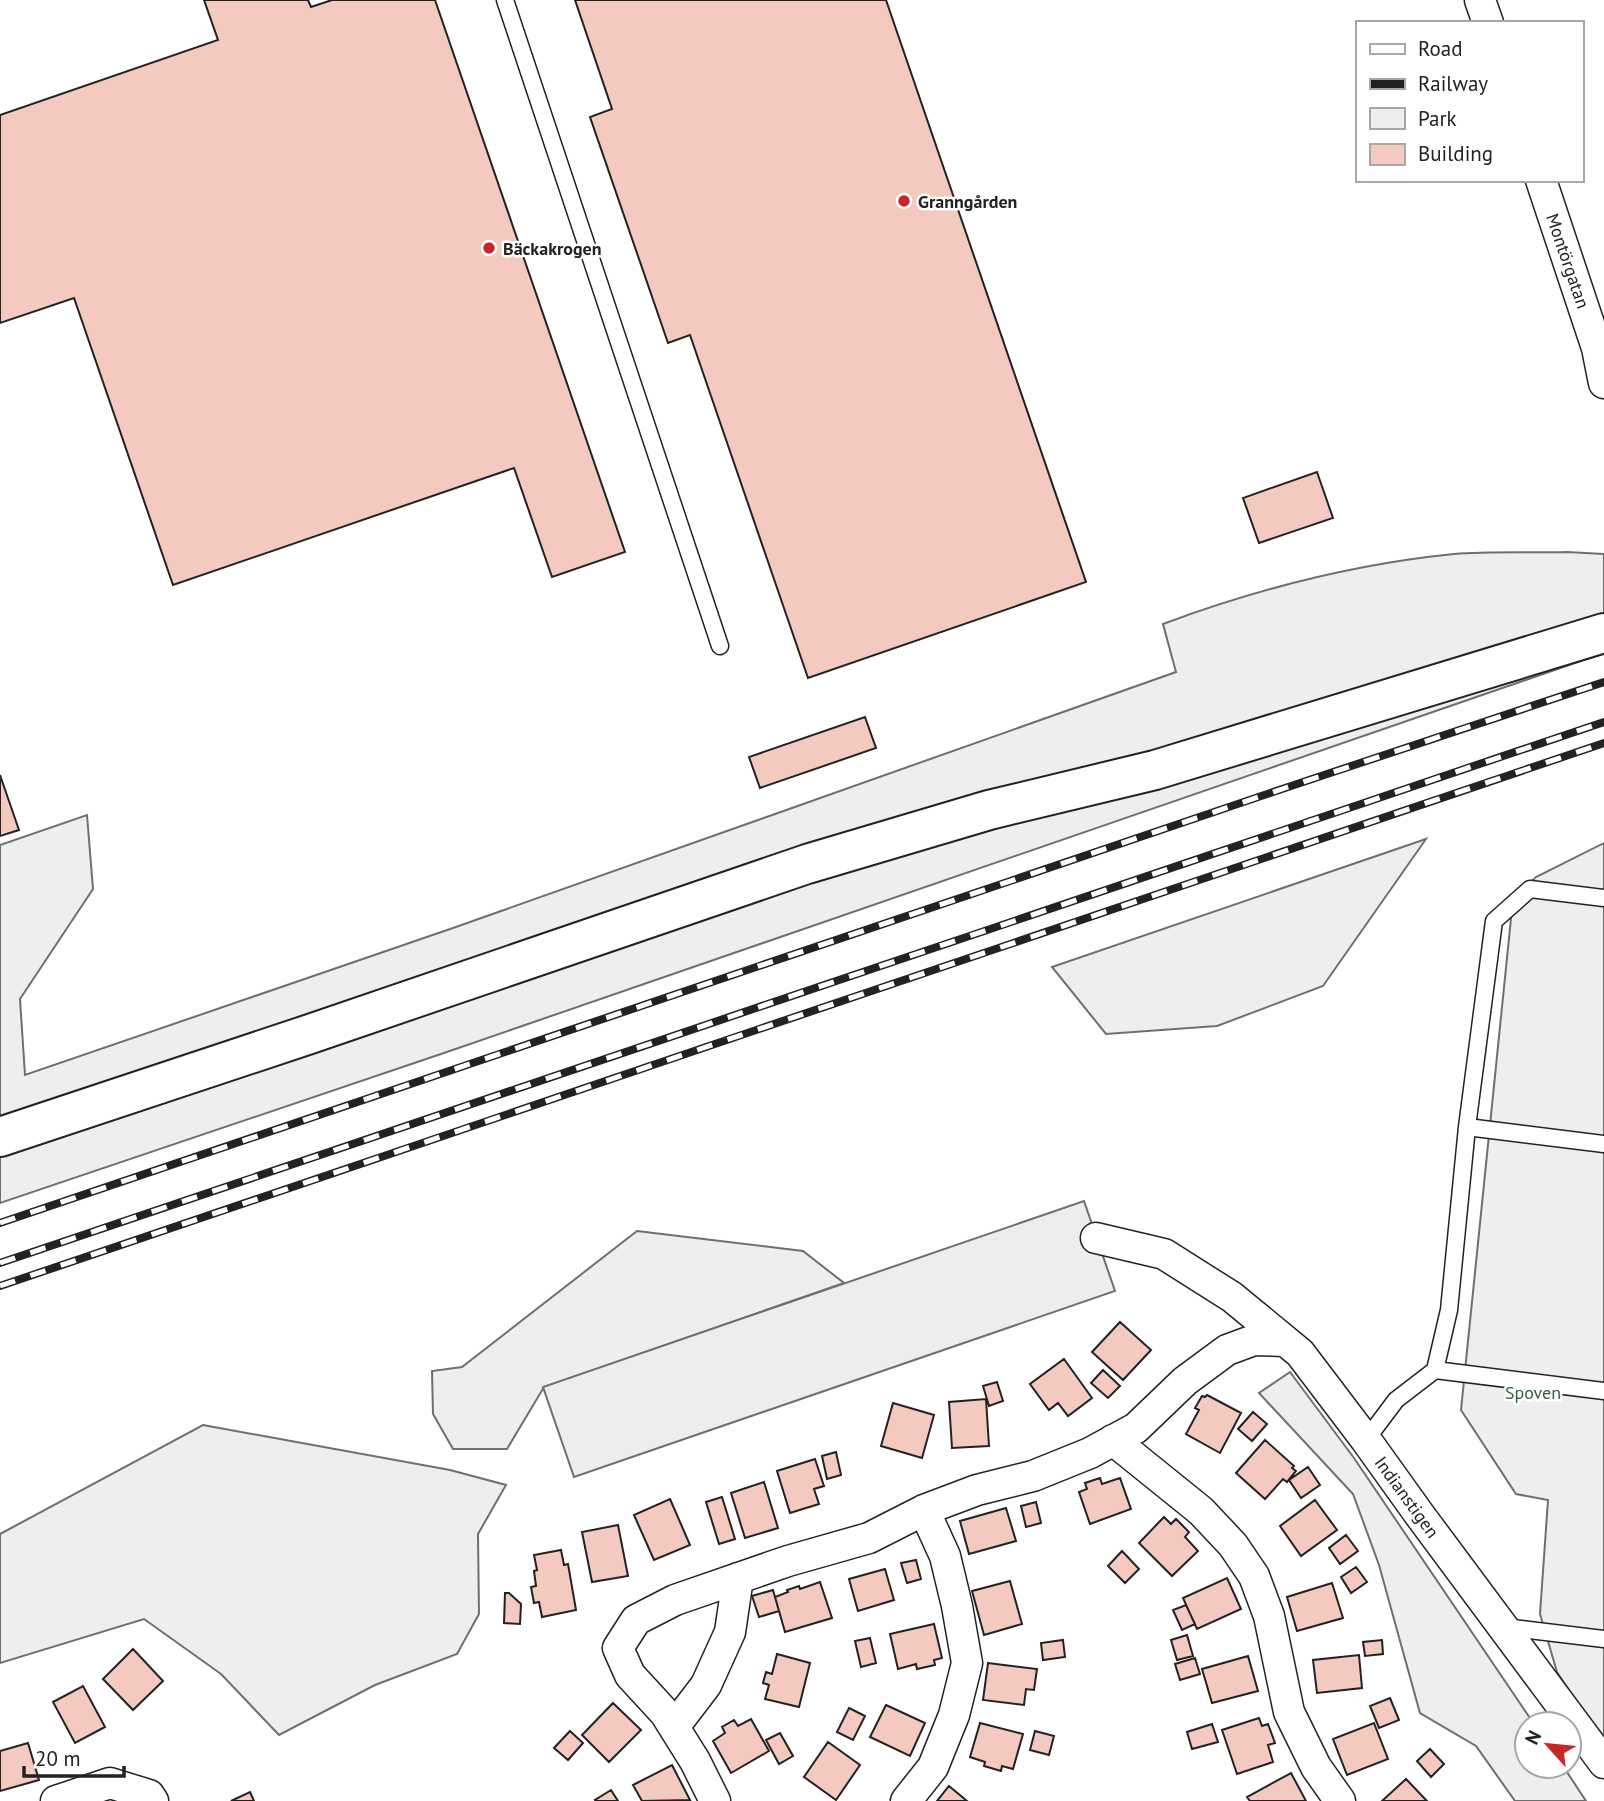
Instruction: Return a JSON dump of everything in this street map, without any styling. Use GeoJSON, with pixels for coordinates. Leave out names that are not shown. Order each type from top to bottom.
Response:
{"type":"FeatureCollection","features":[{"type":"Feature","properties":{"kind":"main road"},"geometry":{"type":"LineString","coordinates":[[0,1138],[807,864],[989,810],[1156,770],[1604,633]]}},
{"type":"Feature","properties":{"kind":"street"},"geometry":{"type":"LineString","coordinates":[[1480,0],[1487,21]]}},
{"type":"Feature","properties":{"kind":"street","name":"Montörgatan"},"geometry":{"type":"LineString","coordinates":[[1542,182],[1601,346],[1604,383]]}},
{"type":"Feature","properties":{"kind":"street"},"geometry":{"type":"LineString","coordinates":[[1096,1238],[1164,1254],[1232,1297],[1300,1353],[1366,1440]]}},
{"type":"Feature","properties":{"kind":"street"},"geometry":{"type":"LineString","coordinates":[[715,1801],[674,1727],[665,1713],[630,1675],[618,1648],[636,1620],[675,1600],[788,1561],[869,1538],[924,1510],[977,1490],[1033,1475],[1090,1453],[1136,1428],[1185,1381],[1227,1350],[1254,1340],[1284,1341]]}},
{"type":"Feature","properties":{"kind":"street"},"geometry":{"type":"LineString","coordinates":[[1113,1440],[1201,1511],[1233,1545],[1254,1576],[1269,1616],[1289,1712],[1316,1767],[1340,1801]]}},
{"type":"Feature","properties":{"kind":"street","name":"Indianstigen"},"geometry":{"type":"LineString","coordinates":[[1366,1440],[1604,1763]]}},
{"type":"Feature","properties":{"kind":"street"},"geometry":{"type":"LineString","coordinates":[[906,1801],[933,1767],[954,1715],[967,1663],[945,1556],[924,1510]]}},
{"type":"Feature","properties":{"kind":"street"},"geometry":{"type":"LineString","coordinates":[[674,1727],[706,1685],[730,1632],[738,1578]]}},
{"type":"Feature","properties":{"kind":"street"},"geometry":{"type":"LineString","coordinates":[[56,1801],[110,1783],[149,1795],[153,1801]]}},
{"type":"Feature","properties":{"kind":"lane"},"geometry":{"type":"LineString","coordinates":[[505,0],[720,646]]}},
{"type":"Feature","properties":{"kind":"lane"},"geometry":{"type":"LineString","coordinates":[[1604,898],[1530,888],[1494,921],[1467,1127],[1449,1310],[1435,1370],[1604,1391]]}},
{"type":"Feature","properties":{"kind":"lane"},"geometry":{"type":"LineString","coordinates":[[1467,1127],[1604,1144]]}},
{"type":"Feature","properties":{"kind":"lane","name":"Indianstigen"},"geometry":{"type":"LineString","coordinates":[[1366,1440],[1396,1401],[1435,1370]]}},
{"type":"Feature","properties":{"kind":"lane"},"geometry":{"type":"LineString","coordinates":[[1504,1627],[1604,1639]]}},
{"type":"Feature","properties":{"kind":"green space"},"geometry":{"type":"Polygon","coordinates":[[[1454,554],[1604,554],[1604,653],[0,1203],[0,845],[87,815],[93,889],[20,999],[25,1075],[453,928],[1176,672],[1163,624],[1198,611],[1343,571],[1417,558],[1454,554]]]}},
{"type":"Feature","properties":{"kind":"green space"},"geometry":{"type":"Polygon","coordinates":[[[1426,839],[1323,986],[1217,1026],[1106,1034],[1052,967],[1426,839]]]}},
{"type":"Feature","properties":{"kind":"green space","name":"Spoven"},"geometry":{"type":"Polygon","coordinates":[[[1604,843],[1604,1744],[1557,1672],[1540,1614],[1548,1500],[1516,1494],[1461,1410],[1513,899],[1536,877],[1604,843]]]}},
{"type":"Feature","properties":{"kind":"green space"},"geometry":{"type":"Polygon","coordinates":[[[637,1231],[803,1251],[844,1283],[544,1387],[507,1449],[453,1449],[433,1414],[432,1371],[462,1367],[637,1231]]]}},
{"type":"Feature","properties":{"kind":"green space"},"geometry":{"type":"Polygon","coordinates":[[[1290,1372],[1354,1458],[1525,1710],[1513,1710],[1513,1780],[1572,1780],[1586,1801],[1515,1801],[1476,1746],[1420,1713],[1379,1565],[1353,1494],[1259,1393],[1290,1372]]]}},
{"type":"Feature","properties":{"kind":"green space"},"geometry":{"type":"Polygon","coordinates":[[[203,1425],[450,1470],[506,1485],[478,1534],[479,1614],[457,1654],[375,1685],[279,1735],[221,1674],[144,1619],[0,1663],[0,1534],[203,1425]]]}},
{"type":"Feature","properties":{"kind":"shaded area"},"geometry":{"type":"Polygon","coordinates":[[[1084,1201],[1115,1291],[574,1477],[543,1387],[1084,1201]]]}},
{"type":"Feature","properties":{"kind":"building"},"geometry":{"type":"Polygon","coordinates":[[[204,0],[308,0],[311,7],[332,0],[435,0],[625,552],[552,577],[514,468],[173,585],[74,298],[0,323],[0,115],[218,40],[204,0]]]}},
{"type":"Feature","properties":{"kind":"building"},"geometry":{"type":"Polygon","coordinates":[[[575,0],[886,0],[1086,582],[808,678],[690,335],[668,343],[590,117],[612,109],[575,0]]]}},
{"type":"Feature","properties":{"kind":"building"},"geometry":{"type":"Polygon","coordinates":[[[1317,472],[1333,518],[1259,543],[1243,498],[1317,472]]]}},
{"type":"Feature","properties":{"kind":"building"},"geometry":{"type":"Polygon","coordinates":[[[865,717],[876,748],[760,788],[749,757],[865,717]]]}},
{"type":"Feature","properties":{"kind":"building"},"geometry":{"type":"Polygon","coordinates":[[[0,775],[19,830],[0,836],[0,775]]]}},
{"type":"Feature","properties":{"kind":"building"},"geometry":{"type":"Polygon","coordinates":[[[1120,1322],[1151,1350],[1123,1380],[1092,1352],[1120,1322]]]}},
{"type":"Feature","properties":{"kind":"building"},"geometry":{"type":"Polygon","coordinates":[[[1064,1359],[1092,1398],[1068,1416],[1058,1403],[1049,1410],[1030,1384],[1064,1359]]]}},
{"type":"Feature","properties":{"kind":"building"},"geometry":{"type":"Polygon","coordinates":[[[1103,1370],[1120,1386],[1108,1398],[1091,1383],[1103,1370]]]}},
{"type":"Feature","properties":{"kind":"building"},"geometry":{"type":"Polygon","coordinates":[[[997,1382],[1003,1401],[989,1406],[983,1386],[997,1382]]]}},
{"type":"Feature","properties":{"kind":"building"},"geometry":{"type":"Polygon","coordinates":[[[1207,1395],[1241,1413],[1220,1453],[1186,1434],[1199,1410],[1195,1408],[1202,1396],[1207,1395]]]}},
{"type":"Feature","properties":{"kind":"building"},"geometry":{"type":"Polygon","coordinates":[[[986,1399],[989,1446],[952,1448],[949,1402],[986,1399]]]}},
{"type":"Feature","properties":{"kind":"building"},"geometry":{"type":"Polygon","coordinates":[[[893,1403],[934,1415],[922,1458],[881,1446],[893,1403]]]}},
{"type":"Feature","properties":{"kind":"building"},"geometry":{"type":"Polygon","coordinates":[[[1253,1412],[1267,1424],[1252,1441],[1238,1429],[1253,1412]]]}},
{"type":"Feature","properties":{"kind":"building"},"geometry":{"type":"Polygon","coordinates":[[[1265,1440],[1294,1466],[1292,1468],[1296,1471],[1287,1482],[1283,1479],[1265,1499],[1236,1473],[1265,1440]]]}},
{"type":"Feature","properties":{"kind":"building"},"geometry":{"type":"Polygon","coordinates":[[[836,1452],[841,1475],[827,1479],[822,1456],[836,1452]]]}},
{"type":"Feature","properties":{"kind":"building"},"geometry":{"type":"Polygon","coordinates":[[[815,1459],[824,1486],[814,1489],[819,1504],[790,1513],[777,1471],[815,1459]]]}},
{"type":"Feature","properties":{"kind":"building"},"geometry":{"type":"Polygon","coordinates":[[[1308,1467],[1320,1485],[1301,1498],[1289,1480],[1308,1467]]]}},
{"type":"Feature","properties":{"kind":"building"},"geometry":{"type":"Polygon","coordinates":[[[1100,1478],[1102,1484],[1120,1478],[1131,1509],[1090,1524],[1079,1492],[1087,1489],[1085,1483],[1100,1478]]]}},
{"type":"Feature","properties":{"kind":"building"},"geometry":{"type":"Polygon","coordinates":[[[764,1482],[778,1528],[745,1538],[731,1493],[764,1482]]]}},
{"type":"Feature","properties":{"kind":"building"},"geometry":{"type":"Polygon","coordinates":[[[722,1497],[735,1539],[719,1544],[706,1502],[722,1497]]]}},
{"type":"Feature","properties":{"kind":"building"},"geometry":{"type":"Polygon","coordinates":[[[670,1499],[690,1545],[654,1560],[634,1515],[670,1499]]]}},
{"type":"Feature","properties":{"kind":"building"},"geometry":{"type":"Polygon","coordinates":[[[1315,1500],[1337,1530],[1301,1556],[1280,1526],[1315,1500]]]}},
{"type":"Feature","properties":{"kind":"building"},"geometry":{"type":"Polygon","coordinates":[[[1036,1502],[1041,1523],[1026,1527],[1021,1506],[1036,1502]]]}},
{"type":"Feature","properties":{"kind":"building"},"geometry":{"type":"Polygon","coordinates":[[[1006,1508],[1016,1541],[969,1554],[960,1521],[1006,1508]]]}},
{"type":"Feature","properties":{"kind":"building"},"geometry":{"type":"Polygon","coordinates":[[[1164,1517],[1171,1524],[1176,1519],[1189,1532],[1185,1537],[1198,1551],[1172,1576],[1139,1543],[1164,1517]]]}},
{"type":"Feature","properties":{"kind":"building"},"geometry":{"type":"Polygon","coordinates":[[[618,1525],[628,1576],[592,1582],[582,1532],[618,1525]]]}},
{"type":"Feature","properties":{"kind":"building"},"geometry":{"type":"Polygon","coordinates":[[[1346,1535],[1358,1551],[1340,1564],[1329,1548],[1346,1535]]]}},
{"type":"Feature","properties":{"kind":"building"},"geometry":{"type":"Polygon","coordinates":[[[561,1550],[564,1565],[568,1564],[576,1610],[542,1617],[539,1602],[534,1603],[531,1587],[536,1586],[534,1555],[561,1550]]]}},
{"type":"Feature","properties":{"kind":"building"},"geometry":{"type":"Polygon","coordinates":[[[1122,1551],[1139,1569],[1125,1583],[1108,1566],[1122,1551]]]}},
{"type":"Feature","properties":{"kind":"building"},"geometry":{"type":"Polygon","coordinates":[[[916,1560],[921,1579],[907,1583],[901,1563],[916,1560]]]}},
{"type":"Feature","properties":{"kind":"building"},"geometry":{"type":"Polygon","coordinates":[[[1356,1567],[1367,1582],[1351,1593],[1341,1577],[1356,1567]]]}},
{"type":"Feature","properties":{"kind":"building"},"geometry":{"type":"Polygon","coordinates":[[[885,1569],[894,1600],[858,1611],[849,1579],[885,1569]]]}},
{"type":"Feature","properties":{"kind":"building"},"geometry":{"type":"Polygon","coordinates":[[[1227,1578],[1241,1609],[1197,1629],[1183,1598],[1227,1578]]]}},
{"type":"Feature","properties":{"kind":"building"},"geometry":{"type":"Polygon","coordinates":[[[1010,1581],[1022,1624],[984,1635],[972,1591],[1010,1581]]]}},
{"type":"Feature","properties":{"kind":"building"},"geometry":{"type":"Polygon","coordinates":[[[820,1582],[832,1618],[785,1632],[775,1597],[799,1586],[800,1589],[820,1582]]]}},
{"type":"Feature","properties":{"kind":"building"},"geometry":{"type":"Polygon","coordinates":[[[1332,1583],[1343,1618],[1297,1631],[1287,1597],[1332,1583]]]}},
{"type":"Feature","properties":{"kind":"building"},"geometry":{"type":"Polygon","coordinates":[[[773,1590],[779,1611],[759,1617],[752,1596],[773,1590]]]}},
{"type":"Feature","properties":{"kind":"building"},"geometry":{"type":"Polygon","coordinates":[[[505,1593],[509,1593],[521,1604],[520,1624],[504,1623],[505,1593]]]}},
{"type":"Feature","properties":{"kind":"building"},"geometry":{"type":"Polygon","coordinates":[[[1186,1605],[1195,1624],[1182,1630],[1173,1610],[1186,1605]]]}},
{"type":"Feature","properties":{"kind":"building"},"geometry":{"type":"Polygon","coordinates":[[[934,1624],[942,1658],[934,1660],[935,1665],[917,1669],[916,1664],[898,1669],[890,1634],[934,1624]]]}},
{"type":"Feature","properties":{"kind":"building"},"geometry":{"type":"Polygon","coordinates":[[[1187,1635],[1193,1656],[1177,1660],[1171,1640],[1187,1635]]]}},
{"type":"Feature","properties":{"kind":"building"},"geometry":{"type":"Polygon","coordinates":[[[870,1638],[876,1663],[861,1667],[855,1641],[870,1638]]]}},
{"type":"Feature","properties":{"kind":"building"},"geometry":{"type":"Polygon","coordinates":[[[1063,1640],[1065,1657],[1043,1660],[1041,1643],[1063,1640]]]}},
{"type":"Feature","properties":{"kind":"building"},"geometry":{"type":"Polygon","coordinates":[[[1382,1640],[1383,1654],[1365,1656],[1363,1642],[1382,1640]]]}},
{"type":"Feature","properties":{"kind":"building"},"geometry":{"type":"Polygon","coordinates":[[[133,1649],[163,1681],[133,1710],[103,1679],[133,1649]]]}},
{"type":"Feature","properties":{"kind":"building"},"geometry":{"type":"Polygon","coordinates":[[[777,1654],[810,1663],[799,1707],[765,1699],[769,1685],[763,1683],[766,1672],[772,1674],[777,1654]]]}},
{"type":"Feature","properties":{"kind":"building"},"geometry":{"type":"Polygon","coordinates":[[[1359,1655],[1362,1688],[1317,1693],[1313,1660],[1359,1655]]]}},
{"type":"Feature","properties":{"kind":"building"},"geometry":{"type":"Polygon","coordinates":[[[1248,1656],[1258,1691],[1212,1703],[1202,1669],[1248,1656]]]}},
{"type":"Feature","properties":{"kind":"building"},"geometry":{"type":"Polygon","coordinates":[[[1195,1658],[1200,1674],[1180,1680],[1175,1664],[1195,1658]]]}},
{"type":"Feature","properties":{"kind":"building"},"geometry":{"type":"Polygon","coordinates":[[[988,1663],[1037,1669],[1034,1690],[1026,1689],[1024,1705],[983,1700],[988,1663]]]}},
{"type":"Feature","properties":{"kind":"building"},"geometry":{"type":"Polygon","coordinates":[[[83,1686],[105,1727],[75,1743],[53,1702],[83,1686]]]}},
{"type":"Feature","properties":{"kind":"building"},"geometry":{"type":"Polygon","coordinates":[[[1390,1698],[1399,1720],[1379,1728],[1370,1706],[1390,1698]]]}},
{"type":"Feature","properties":{"kind":"building"},"geometry":{"type":"Polygon","coordinates":[[[613,1703],[641,1730],[609,1762],[582,1735],[613,1703]]]}},
{"type":"Feature","properties":{"kind":"building"},"geometry":{"type":"Polygon","coordinates":[[[886,1705],[925,1723],[910,1756],[870,1737],[886,1705]]]}},
{"type":"Feature","properties":{"kind":"building"},"geometry":{"type":"Polygon","coordinates":[[[849,1708],[865,1716],[853,1740],[837,1732],[849,1708]]]}},
{"type":"Feature","properties":{"kind":"building"},"geometry":{"type":"Polygon","coordinates":[[[1259,1718],[1262,1726],[1268,1724],[1275,1743],[1268,1745],[1273,1762],[1237,1774],[1222,1730],[1259,1718]]]}},
{"type":"Feature","properties":{"kind":"building"},"geometry":{"type":"Polygon","coordinates":[[[751,1719],[769,1751],[731,1773],[713,1741],[725,1733],[722,1727],[734,1720],[738,1726],[751,1719]]]}},
{"type":"Feature","properties":{"kind":"building"},"geometry":{"type":"Polygon","coordinates":[[[980,1723],[1023,1734],[1013,1769],[1002,1766],[1001,1771],[984,1766],[985,1762],[970,1757],[980,1723]]]}},
{"type":"Feature","properties":{"kind":"building"},"geometry":{"type":"Polygon","coordinates":[[[1374,1723],[1388,1759],[1347,1775],[1333,1739],[1374,1723]]]}},
{"type":"Feature","properties":{"kind":"building"},"geometry":{"type":"Polygon","coordinates":[[[1212,1724],[1218,1742],[1192,1749],[1187,1732],[1212,1724]]]}},
{"type":"Feature","properties":{"kind":"building"},"geometry":{"type":"Polygon","coordinates":[[[570,1731],[583,1743],[568,1760],[554,1748],[570,1731]]]}},
{"type":"Feature","properties":{"kind":"building"},"geometry":{"type":"Polygon","coordinates":[[[1035,1731],[1054,1736],[1049,1755],[1030,1750],[1035,1731]]]}},
{"type":"Feature","properties":{"kind":"building"},"geometry":{"type":"Polygon","coordinates":[[[780,1733],[793,1756],[779,1764],[766,1740],[780,1733]]]}},
{"type":"Feature","properties":{"kind":"building"},"geometry":{"type":"Polygon","coordinates":[[[828,1742],[860,1765],[836,1800],[804,1777],[828,1742]]]}},
{"type":"Feature","properties":{"kind":"building"},"geometry":{"type":"Polygon","coordinates":[[[28,1743],[39,1780],[0,1791],[0,1751],[28,1743]]]}},
{"type":"Feature","properties":{"kind":"building"},"geometry":{"type":"Polygon","coordinates":[[[1430,1749],[1444,1764],[1431,1777],[1417,1761],[1430,1749]]]}},
{"type":"Feature","properties":{"kind":"building"},"geometry":{"type":"Polygon","coordinates":[[[672,1765],[690,1800],[642,1801],[633,1785],[672,1765]]]}},
{"type":"Feature","properties":{"kind":"building"},"geometry":{"type":"Polygon","coordinates":[[[1291,1773],[1306,1801],[1250,1801],[1247,1797],[1291,1773]]]}},
{"type":"Feature","properties":{"kind":"building"},"geometry":{"type":"Polygon","coordinates":[[[1406,1779],[1427,1801],[1382,1801],[1406,1779]]]}},
{"type":"Feature","properties":{"kind":"building"},"geometry":{"type":"Polygon","coordinates":[[[949,1786],[967,1801],[937,1801],[949,1786]]]}},
{"type":"Feature","properties":{"kind":"building"},"geometry":{"type":"Polygon","coordinates":[[[611,1790],[618,1801],[595,1800],[611,1790]]]}},
{"type":"Feature","properties":{"kind":"building"},"geometry":{"type":"Polygon","coordinates":[[[250,1792],[254,1801],[231,1801],[250,1792]]]}},
{"type":"Feature","properties":{"kind":"railway"},"geometry":{"type":"LineString","coordinates":[[0,1223],[1604,682]]}},
{"type":"Feature","properties":{"kind":"railway"},"geometry":{"type":"LineString","coordinates":[[0,1263],[1604,722]]}},
{"type":"Feature","properties":{"kind":"railway"},"geometry":{"type":"LineString","coordinates":[[0,1286],[1604,743]]}},
{"type":"Feature","properties":{"kind":"place","name":"Granngården"},"geometry":{"type":"Point","coordinates":[904,201]}},
{"type":"Feature","properties":{"kind":"place","name":"Bäckakrogen"},"geometry":{"type":"Point","coordinates":[489,248]}}]}
